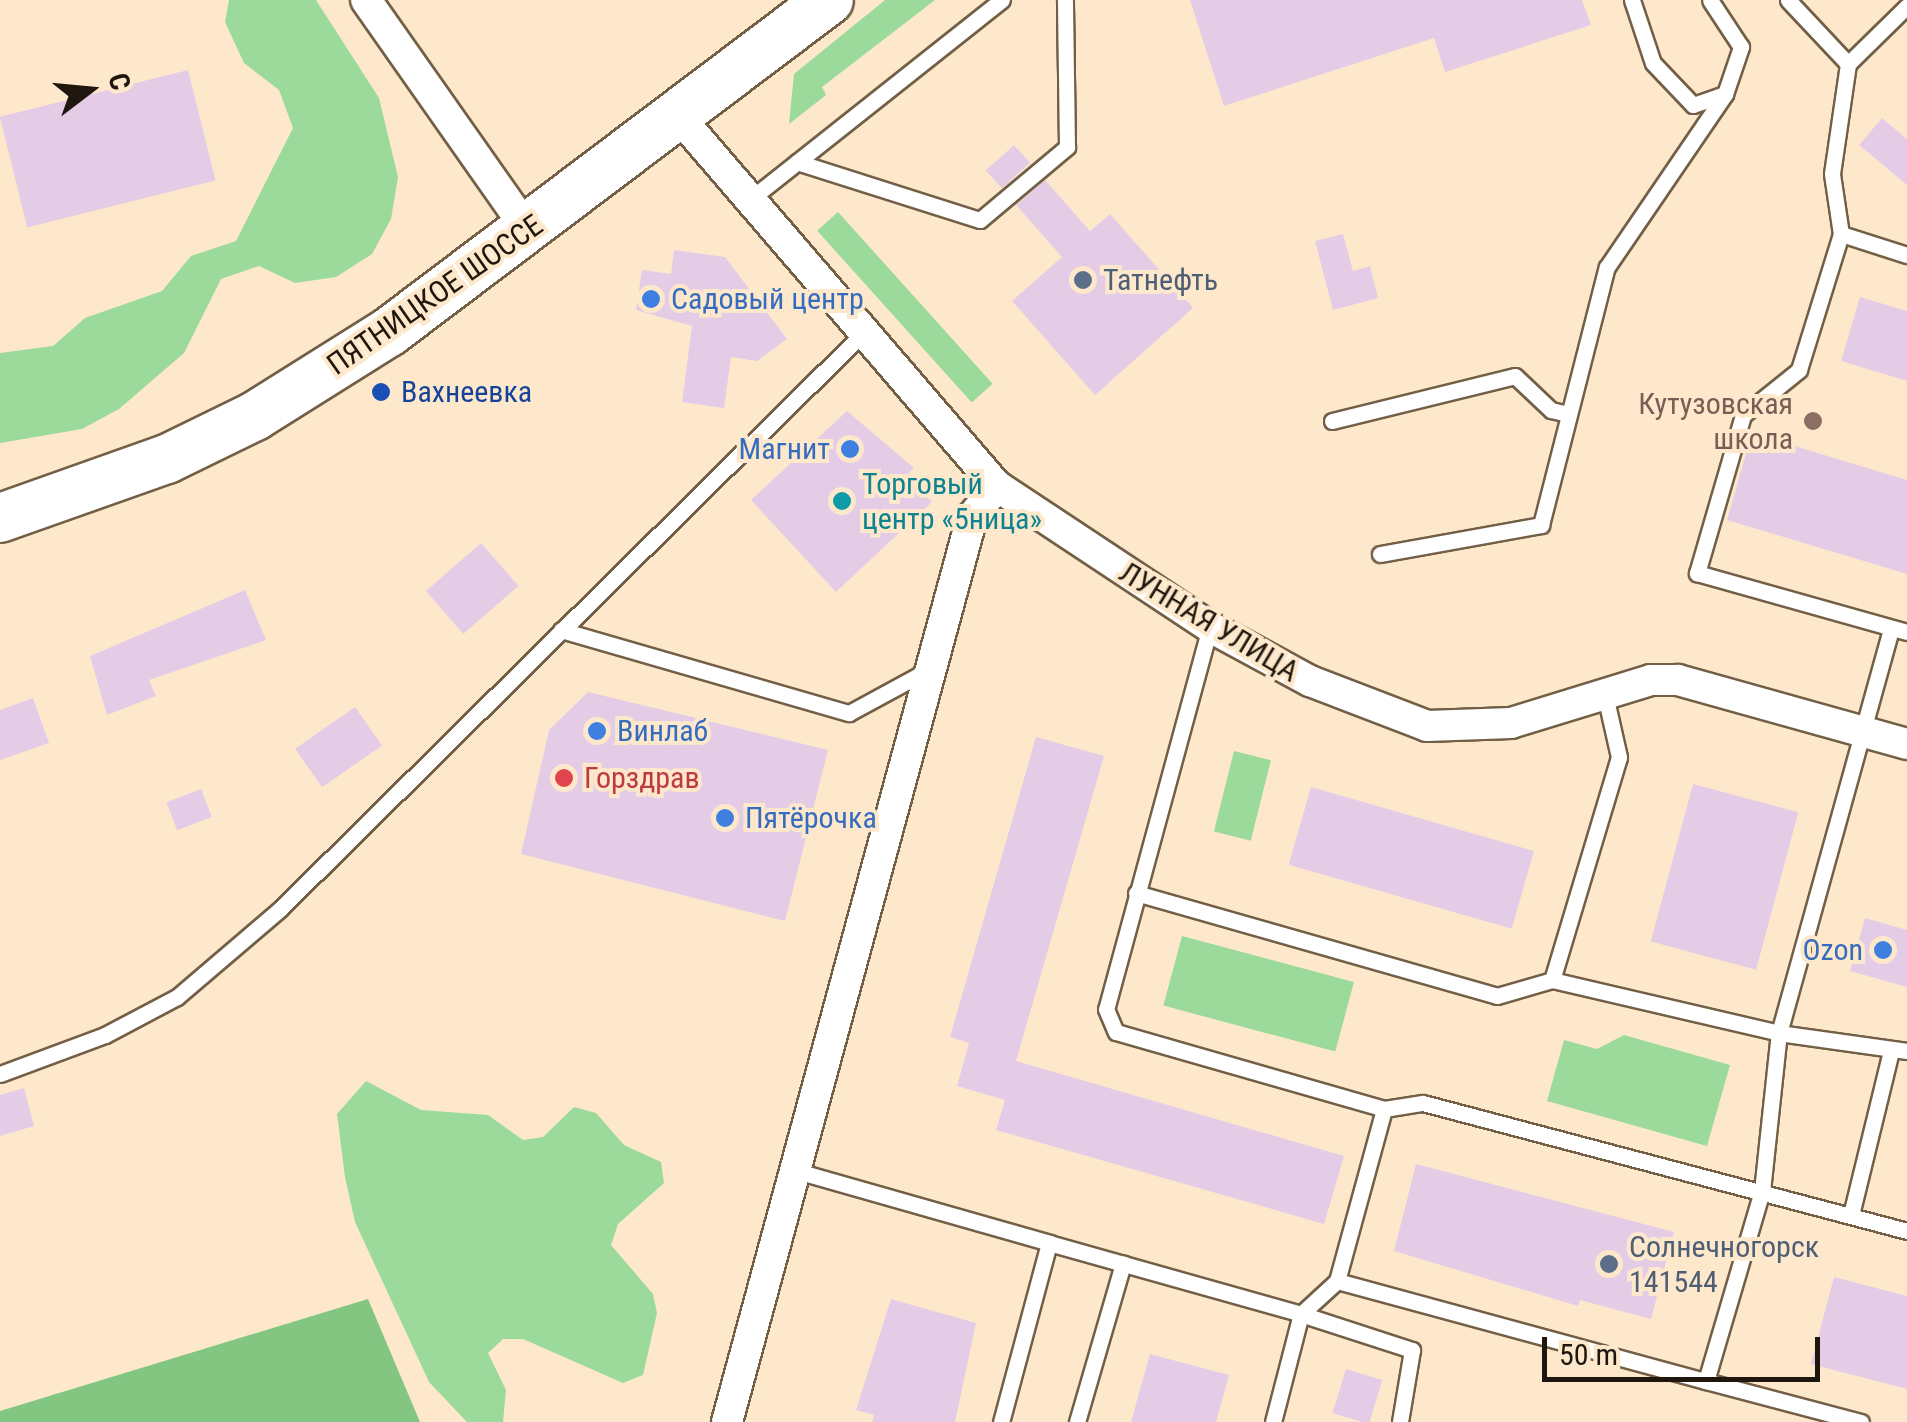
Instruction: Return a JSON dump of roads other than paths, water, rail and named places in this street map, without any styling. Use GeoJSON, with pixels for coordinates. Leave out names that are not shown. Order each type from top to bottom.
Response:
{"type":"FeatureCollection","features":[{"type":"Feature","properties":{"kind":"main road","name":"ПЯТНИЦКОЕ ШОССЕ"},"geometry":{"type":"LineString","coordinates":[[0,518],[167,459],[255,416],[529,232],[829,0]]}},
{"type":"Feature","properties":{"kind":"street"},"geometry":{"type":"LineString","coordinates":[[366,0],[529,232]]}},
{"type":"Feature","properties":{"kind":"street","name":"ЛУННАЯ УЛИЦА"},"geometry":{"type":"LineString","coordinates":[[680,118],[996,486],[1210,627],[1310,681],[1427,726],[1512,723],[1605,694],[1678,680],[1907,744]]}},
{"type":"Feature","properties":{"kind":"street"},"geometry":{"type":"LineString","coordinates":[[727,1422],[798,1171],[972,516],[996,486]]}},
{"type":"Feature","properties":{"kind":"lane"},"geometry":{"type":"LineString","coordinates":[[748,201],[1002,0]]}},
{"type":"Feature","properties":{"kind":"lane"},"geometry":{"type":"LineString","coordinates":[[797,162],[980,220],[1067,147],[1065,0]]}},
{"type":"Feature","properties":{"kind":"lane"},"geometry":{"type":"LineString","coordinates":[[1632,0],[1653,64],[1680,100],[1692,105],[1726,94]]}},
{"type":"Feature","properties":{"kind":"lane"},"geometry":{"type":"LineString","coordinates":[[1380,554],[1541,526],[1607,267],[1726,94],[1741,47],[1710,0]]}},
{"type":"Feature","properties":{"kind":"lane"},"geometry":{"type":"LineString","coordinates":[[1788,0],[1848,64]]}},
{"type":"Feature","properties":{"kind":"lane"},"geometry":{"type":"LineString","coordinates":[[1706,1380],[1762,1191],[1780,1033],[1862,731],[1899,630],[1697,573],[1743,415],[1799,370],[1841,234],[1832,174],[1848,64],[1907,6]]}},
{"type":"Feature","properties":{"kind":"lane"},"geometry":{"type":"LineString","coordinates":[[1841,234],[1907,255]]}},
{"type":"Feature","properties":{"kind":"lane"},"geometry":{"type":"LineString","coordinates":[[0,1074],[105,1035],[177,997],[280,909],[864,334]]}},
{"type":"Feature","properties":{"kind":"lane"},"geometry":{"type":"LineString","coordinates":[[1332,421],[1515,376],[1551,410],[1568,414]]}},
{"type":"Feature","properties":{"kind":"lane"},"geometry":{"type":"LineString","coordinates":[[1210,627],[1106,1008],[1116,1032],[1384,1109],[1423,1103],[1907,1232]]}},
{"type":"Feature","properties":{"kind":"lane"},"geometry":{"type":"LineString","coordinates":[[561,630],[849,713],[930,669]]}},
{"type":"Feature","properties":{"kind":"lane"},"geometry":{"type":"LineString","coordinates":[[1552,980],[1620,758],[1605,694]]}},
{"type":"Feature","properties":{"kind":"lane"},"geometry":{"type":"LineString","coordinates":[[1136,893],[1497,996],[1552,980],[1780,1033],[1899,1051],[1852,1215]]}},
{"type":"Feature","properties":{"kind":"lane"},"geometry":{"type":"LineString","coordinates":[[1272,1422],[1302,1314],[1338,1281],[1384,1109]]}},
{"type":"Feature","properties":{"kind":"lane"},"geometry":{"type":"LineString","coordinates":[[798,1171],[1302,1314],[1412,1350],[1400,1422]]}},
{"type":"Feature","properties":{"kind":"lane"},"geometry":{"type":"LineString","coordinates":[[1001,1422],[1049,1243]]}},
{"type":"Feature","properties":{"kind":"lane"},"geometry":{"type":"LineString","coordinates":[[1077,1422],[1122,1264]]}},
{"type":"Feature","properties":{"kind":"lane"},"geometry":{"type":"LineString","coordinates":[[1338,1281],[1861,1422]]}},
{"type":"Feature","properties":{"kind":"place","name":"Татнефть"},"geometry":{"type":"Point","coordinates":[1083,280]}},
{"type":"Feature","properties":{"kind":"place","name":"Садовый центр"},"geometry":{"type":"Point","coordinates":[651,299]}},
{"type":"Feature","properties":{"kind":"place","name":"Вахнеевка"},"geometry":{"type":"Point","coordinates":[381,392]}},
{"type":"Feature","properties":{"kind":"place","name":"Кутузовская школа"},"geometry":{"type":"Point","coordinates":[1813,421]}},
{"type":"Feature","properties":{"kind":"place","name":"Магнит"},"geometry":{"type":"Point","coordinates":[850,449]}},
{"type":"Feature","properties":{"kind":"place","name":"Торговый центр «5ница»"},"geometry":{"type":"Point","coordinates":[842,501]}},
{"type":"Feature","properties":{"kind":"place","name":"Винлаб"},"geometry":{"type":"Point","coordinates":[597,731]}},
{"type":"Feature","properties":{"kind":"place","name":"Горздрав"},"geometry":{"type":"Point","coordinates":[564,778]}},
{"type":"Feature","properties":{"kind":"place","name":"Пятёрочка"},"geometry":{"type":"Point","coordinates":[725,818]}},
{"type":"Feature","properties":{"kind":"place","name":"Ozon"},"geometry":{"type":"Point","coordinates":[1883,950]}},
{"type":"Feature","properties":{"kind":"place","name":"Солнечногорск 141544"},"geometry":{"type":"Point","coordinates":[1609,1264]}}]}
